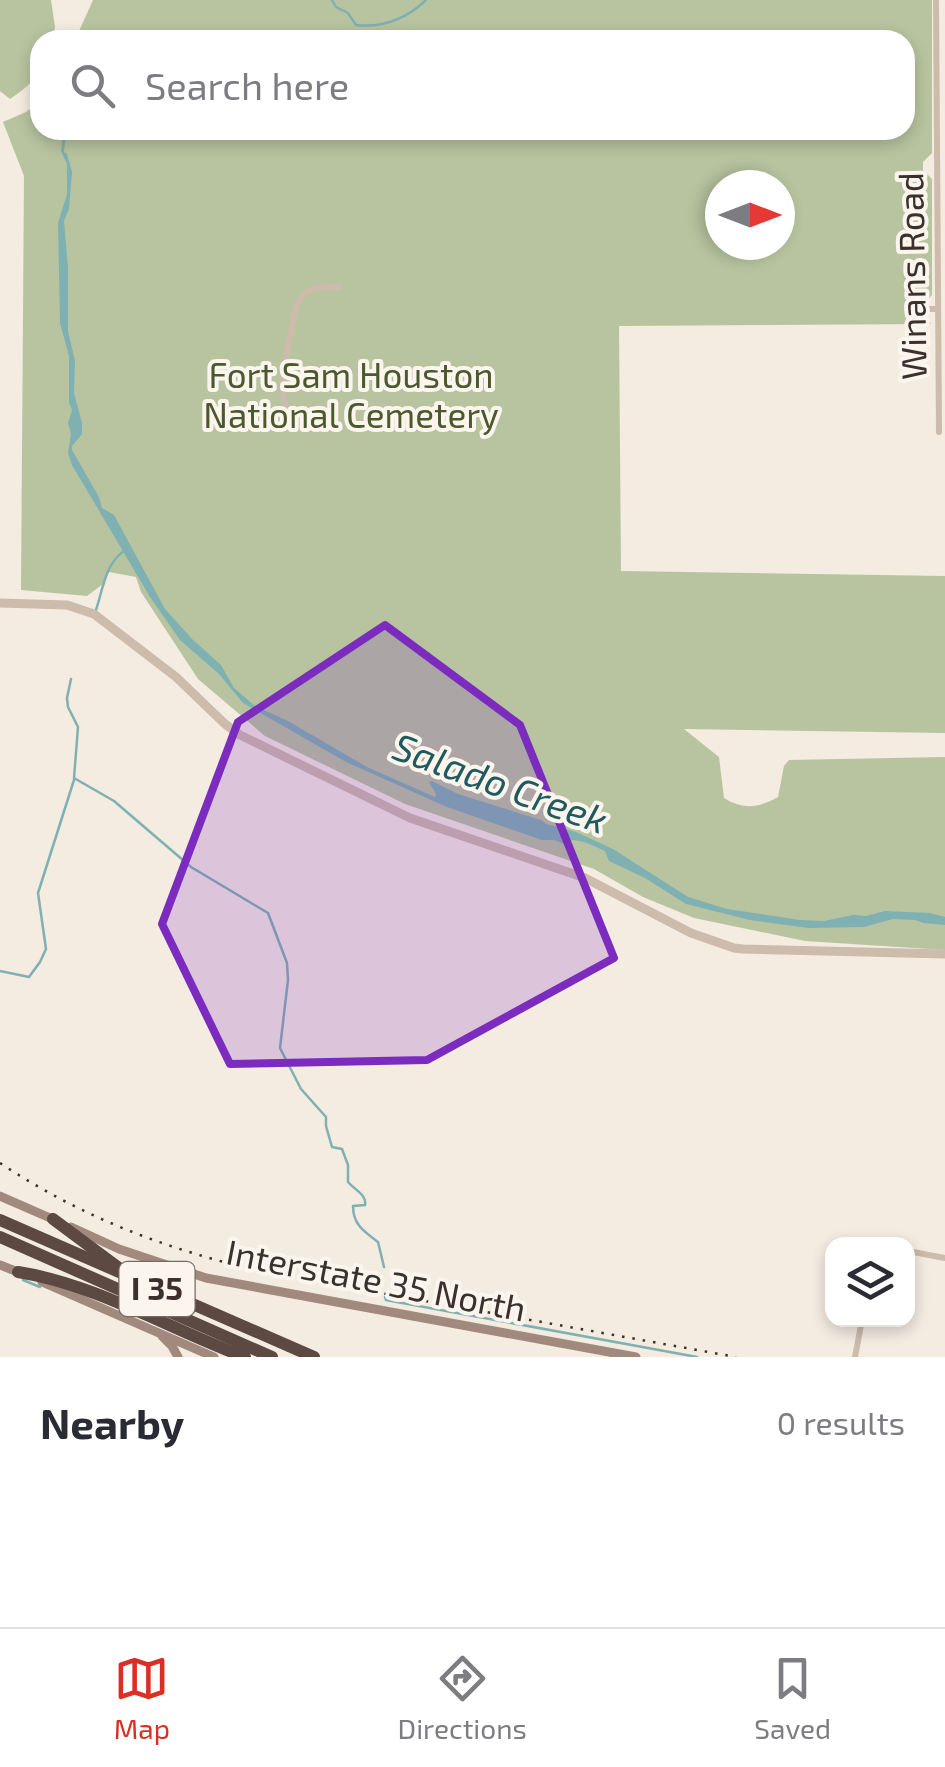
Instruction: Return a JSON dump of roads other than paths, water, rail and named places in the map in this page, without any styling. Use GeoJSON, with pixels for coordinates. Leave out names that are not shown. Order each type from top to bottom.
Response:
{"type":"FeatureCollection","features":[{"type":"Feature","properties":{"kind":"highway"},"geometry":{"type":"LineString","coordinates":[[53,1219],[132,1279]]}},
{"type":"Feature","properties":{"kind":"highway","name":"I 35"},"geometry":{"type":"LineString","coordinates":[[0,1220],[314,1357]]}},
{"type":"Feature","properties":{"kind":"highway","name":"I 35"},"geometry":{"type":"LineString","coordinates":[[0,1237],[272,1357]]}},
{"type":"Feature","properties":{"kind":"highway"},"geometry":{"type":"LineString","coordinates":[[18,1272],[87,1291],[245,1357]]}},
{"type":"Feature","properties":{"kind":"main road","name":"Interstate 35 North"},"geometry":{"type":"LineString","coordinates":[[0,1196],[119,1249],[206,1278],[636,1357]]}},
{"type":"Feature","properties":{"kind":"main road"},"geometry":{"type":"LineString","coordinates":[[0,1264],[214,1357]]}},
{"type":"Feature","properties":{"kind":"main road"},"geometry":{"type":"LineString","coordinates":[[157,1331],[178,1357]]}},
{"type":"Feature","properties":{"kind":"street","name":"Winans Road"},"geometry":{"type":"LineString","coordinates":[[936,0],[940,14],[939,432]]}},
{"type":"Feature","properties":{"kind":"street"},"geometry":{"type":"LineString","coordinates":[[315,423],[294,417],[282,397],[296,306],[310,289],[339,287]]}},
{"type":"Feature","properties":{"kind":"street"},"geometry":{"type":"LineString","coordinates":[[923,309],[938,309]]}},
{"type":"Feature","properties":{"kind":"street"},"geometry":{"type":"LineString","coordinates":[[0,603],[67,605],[94,614],[176,677],[240,735],[410,818],[585,878],[701,937],[743,949],[945,954]]}},
{"type":"Feature","properties":{"kind":"street"},"geometry":{"type":"LineString","coordinates":[[915,1253],[945,1258]]}},
{"type":"Feature","properties":{"kind":"street"},"geometry":{"type":"LineString","coordinates":[[856,1357],[861,1327]]}},
{"type":"Feature","properties":{"kind":"water"},"geometry":{"type":"Polygon","coordinates":[[[66,140],[64,152],[72,172],[69,209],[64,221],[68,331],[75,361],[74,393],[82,423],[82,434],[72,450],[102,508],[114,515],[165,609],[221,665],[234,688],[255,706],[367,767],[435,797],[429,782],[432,781],[458,794],[576,832],[613,849],[688,897],[727,909],[800,920],[824,921],[885,911],[930,913],[945,917],[945,925],[893,919],[864,927],[809,928],[750,920],[686,904],[609,861],[605,851],[577,841],[567,841],[567,845],[542,840],[447,807],[346,762],[243,703],[219,674],[180,640],[150,597],[68,453],[72,410],[69,356],[60,323],[58,223],[67,194],[67,164],[61,151],[66,140]]]}},
{"type":"Feature","properties":{"kind":"waterway"},"geometry":{"type":"LineString","coordinates":[[332,0],[356,25],[366,26],[394,20],[426,0]]}},
{"type":"Feature","properties":{"kind":"waterway"},"geometry":{"type":"LineString","coordinates":[[96,610],[109,570],[124,551]]}},
{"type":"Feature","properties":{"kind":"waterway"},"geometry":{"type":"LineString","coordinates":[[71,679],[68,707],[78,727],[74,778],[114,801],[191,867],[268,913],[287,963],[280,1048],[301,1089],[326,1117],[332,1147],[342,1149],[348,1165],[348,1182],[365,1201],[365,1205],[353,1206],[355,1218],[363,1231],[378,1242],[384,1267]]}},
{"type":"Feature","properties":{"kind":"waterway"},"geometry":{"type":"LineString","coordinates":[[0,971],[29,977],[46,949],[38,893],[74,780]]}},
{"type":"Feature","properties":{"kind":"waterway"},"geometry":{"type":"LineString","coordinates":[[23,1280],[40,1287]]}},
{"type":"Feature","properties":{"kind":"waterway"},"geometry":{"type":"LineString","coordinates":[[385,1297],[697,1357]]}},
{"type":"Feature","properties":{"kind":"railway"},"geometry":{"type":"LineString","coordinates":[[0,1163],[95,1216],[228,1263],[736,1357]]}},
{"type":"Feature","properties":{"kind":"park label","name":"Fort Sam Houston National Cemetery"},"geometry":{"type":"Point","coordinates":[351,396]}},
{"type":"Feature","properties":{"kind":"water label","name":"Salado Creek"},"geometry":{"type":"Point","coordinates":[500,784]}}]}
